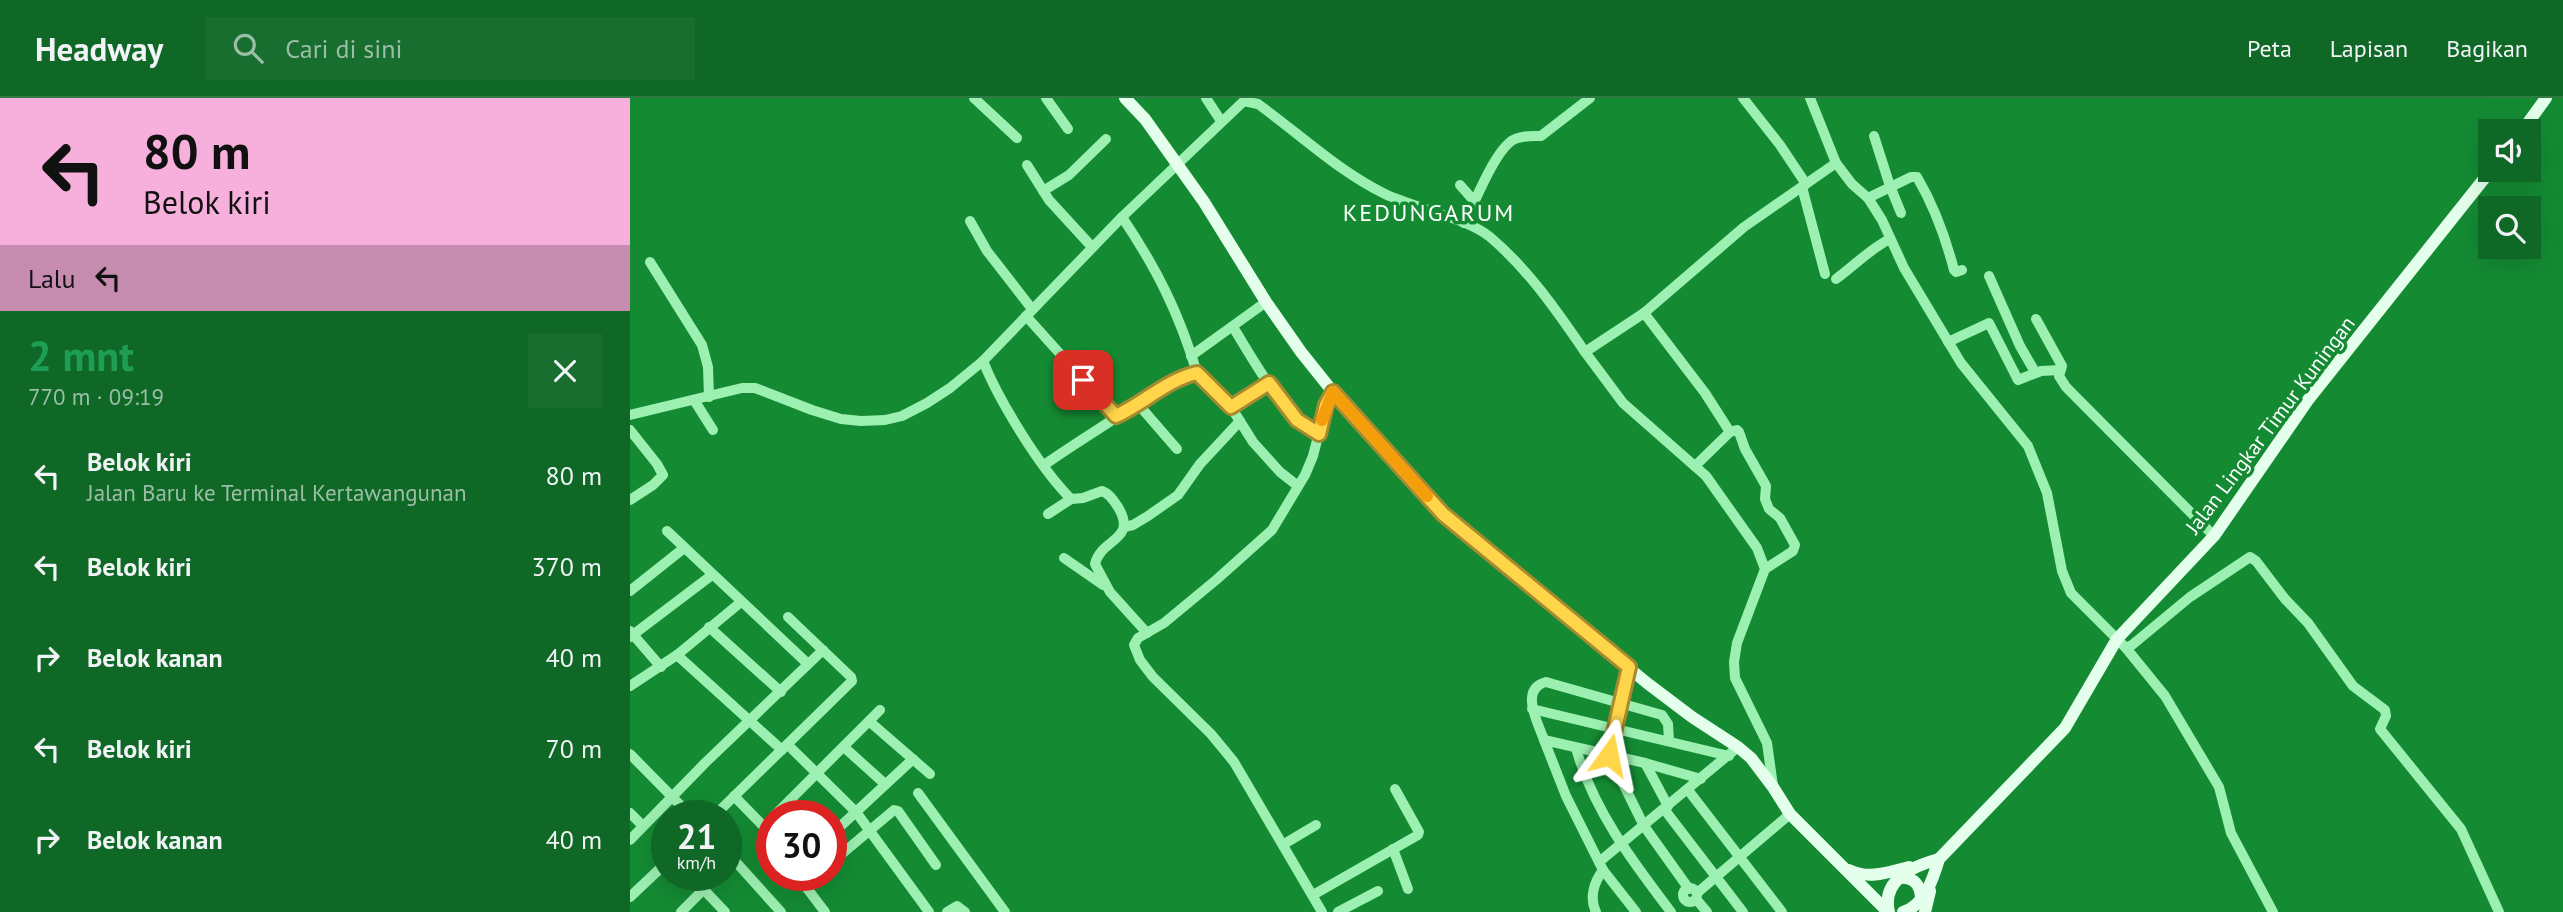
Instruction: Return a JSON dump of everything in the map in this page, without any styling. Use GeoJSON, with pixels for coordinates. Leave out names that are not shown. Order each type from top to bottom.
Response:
{"type":"FeatureCollection","features":[{"type":"Feature","properties":{"kind":"main road"},"geometry":{"type":"LineString","coordinates":[[1125,98],[1145,119],[1235,249],[1266,302],[1301,352],[1333,392],[1443,514],[1734,752],[1751,758],[1790,814],[1889,912]]}},
{"type":"Feature","properties":{"kind":"main road"},"geometry":{"type":"LineString","coordinates":[[2531,119],[2546,98]]}},
{"type":"Feature","properties":{"kind":"main road","name":"Jalan Lingkar Timur Kuningan"},"geometry":{"type":"LineString","coordinates":[[1923,906],[1939,859],[2065,728],[2121,643],[2214,536],[2308,400],[2481,182]]}},
{"type":"Feature","properties":{"kind":"main road"},"geometry":{"type":"LineString","coordinates":[[1846,869],[1859,875],[1871,876],[1939,859]]}},
{"type":"Feature","properties":{"kind":"main road"},"geometry":{"type":"LineString","coordinates":[[1889,912],[1889,890],[1898,878],[1917,865]]}},
{"type":"Feature","properties":{"kind":"main road"},"geometry":{"type":"LineString","coordinates":[[1898,878],[1908,877],[1916,882],[1921,890],[1923,906],[1916,905],[1903,912]]}},
{"type":"Feature","properties":{"kind":"street"},"geometry":{"type":"LineString","coordinates":[[974,98],[1017,138]]}},
{"type":"Feature","properties":{"kind":"street"},"geometry":{"type":"LineString","coordinates":[[1045,98],[1068,129]]}},
{"type":"Feature","properties":{"kind":"street"},"geometry":{"type":"LineString","coordinates":[[1206,98],[1221,121]]}},
{"type":"Feature","properties":{"kind":"street"},"geometry":{"type":"LineString","coordinates":[[1464,223],[1485,180],[1511,141],[1532,134],[1541,136],[1590,98]]}},
{"type":"Feature","properties":{"kind":"street"},"geometry":{"type":"LineString","coordinates":[[1743,98],[1780,145],[1804,185],[1825,274]]}},
{"type":"Feature","properties":{"kind":"street"},"geometry":{"type":"LineString","coordinates":[[1810,98],[1836,163],[1852,184],[1868,198],[1904,268],[1961,363],[2028,446],[2047,493],[2062,571],[2071,593],[2121,643],[2165,696],[2218,787],[2231,832],[2273,912]]}},
{"type":"Feature","properties":{"kind":"street"},"geometry":{"type":"LineString","coordinates":[[630,415],[742,388],[766,391],[841,419],[885,420],[902,416],[950,388],[983,361],[1122,217],[1245,99],[1258,104],[1338,166],[1366,184],[1488,235],[1531,278],[1554,306],[1623,403],[1706,475],[1757,548],[1765,569]]}},
{"type":"Feature","properties":{"kind":"street"},"geometry":{"type":"LineString","coordinates":[[1874,136],[1901,214]]}},
{"type":"Feature","properties":{"kind":"street"},"geometry":{"type":"LineString","coordinates":[[1043,191],[1069,175],[1106,139]]}},
{"type":"Feature","properties":{"kind":"street"},"geometry":{"type":"LineString","coordinates":[[1585,352],[1644,313],[1744,228],[1836,163]]}},
{"type":"Feature","properties":{"kind":"street"},"geometry":{"type":"LineString","coordinates":[[1027,165],[1049,200],[1093,247]]}},
{"type":"Feature","properties":{"kind":"street"},"geometry":{"type":"LineString","coordinates":[[1868,198],[1911,177],[1917,177],[1942,229],[1953,259],[1954,270],[1962,270]]}},
{"type":"Feature","properties":{"kind":"street"},"geometry":{"type":"LineString","coordinates":[[1460,185],[1475,202]]}},
{"type":"Feature","properties":{"kind":"street"},"geometry":{"type":"LineString","coordinates":[[1122,217],[1162,280],[1176,310],[1197,373],[1231,407],[1253,442],[1280,472],[1298,486]]}},
{"type":"Feature","properties":{"kind":"street"},"geometry":{"type":"LineString","coordinates":[[970,221],[1029,312],[1116,416]]}},
{"type":"Feature","properties":{"kind":"street"},"geometry":{"type":"LineString","coordinates":[[1836,279],[1872,252],[1877,245],[1890,239]]}},
{"type":"Feature","properties":{"kind":"street"},"geometry":{"type":"LineString","coordinates":[[650,262],[702,345],[708,367],[709,397]]}},
{"type":"Feature","properties":{"kind":"street"},"geometry":{"type":"LineString","coordinates":[[1989,276],[2020,346],[2035,372]]}},
{"type":"Feature","properties":{"kind":"street"},"geometry":{"type":"LineString","coordinates":[[1191,356],[1266,302]]}},
{"type":"Feature","properties":{"kind":"street"},"geometry":{"type":"LineString","coordinates":[[1644,313],[1705,393],[1730,432]]}},
{"type":"Feature","properties":{"kind":"street"},"geometry":{"type":"LineString","coordinates":[[2036,319],[2062,366],[2059,376],[2066,387],[2214,536]]}},
{"type":"Feature","properties":{"kind":"street"},"geometry":{"type":"LineString","coordinates":[[1948,342],[1989,323],[2018,380],[2035,372],[2060,370]]}},
{"type":"Feature","properties":{"kind":"street"},"geometry":{"type":"LineString","coordinates":[[1233,327],[1297,420],[1319,434]]}},
{"type":"Feature","properties":{"kind":"street"},"geometry":{"type":"LineString","coordinates":[[983,361],[990,379],[1028,442],[1071,499]]}},
{"type":"Feature","properties":{"kind":"street"},"geometry":{"type":"LineString","coordinates":[[1044,465],[1156,390],[1197,373]]}},
{"type":"Feature","properties":{"kind":"street"},"geometry":{"type":"LineString","coordinates":[[1231,407],[1269,383]]}},
{"type":"Feature","properties":{"kind":"street"},"geometry":{"type":"LineString","coordinates":[[1322,912],[1234,762],[1140,660],[1134,645],[1138,638],[1164,623],[1259,542],[1283,515],[1313,456],[1326,405],[1333,392]]}},
{"type":"Feature","properties":{"kind":"street"},"geometry":{"type":"LineString","coordinates":[[694,400],[713,430]]}},
{"type":"Feature","properties":{"kind":"street"},"geometry":{"type":"LineString","coordinates":[[1138,404],[1177,449]]}},
{"type":"Feature","properties":{"kind":"street"},"geometry":{"type":"LineString","coordinates":[[1147,633],[1126,613],[1107,587],[1095,561],[1124,527],[1133,525],[1178,495],[1200,464],[1240,421]]}},
{"type":"Feature","properties":{"kind":"street"},"geometry":{"type":"LineString","coordinates":[[630,430],[663,475],[630,500]]}},
{"type":"Feature","properties":{"kind":"street"},"geometry":{"type":"LineString","coordinates":[[1695,466],[1730,432],[1737,430],[1766,486],[1765,499],[1769,509],[1780,518],[1795,545],[1793,551],[1765,569],[1737,643],[1734,662],[1738,685],[1767,743],[1773,787]]}},
{"type":"Feature","properties":{"kind":"street"},"geometry":{"type":"LineString","coordinates":[[1048,514],[1071,499],[1105,491],[1124,517],[1124,527]]}},
{"type":"Feature","properties":{"kind":"street"},"geometry":{"type":"LineString","coordinates":[[667,531],[808,664]]}},
{"type":"Feature","properties":{"kind":"street"},"geometry":{"type":"LineString","coordinates":[[630,591],[684,548]]}},
{"type":"Feature","properties":{"kind":"street"},"geometry":{"type":"LineString","coordinates":[[2121,643],[2228,570],[2250,557],[2256,561],[2285,599],[2308,623],[2353,686],[2385,710],[2386,716],[2380,729],[2461,829],[2499,912]]}},
{"type":"Feature","properties":{"kind":"street"},"geometry":{"type":"LineString","coordinates":[[1064,558],[1107,587]]}},
{"type":"Feature","properties":{"kind":"street"},"geometry":{"type":"LineString","coordinates":[[661,667],[631,634],[712,575]]}},
{"type":"Feature","properties":{"kind":"street"},"geometry":{"type":"LineString","coordinates":[[630,686],[661,667],[741,603]]}},
{"type":"Feature","properties":{"kind":"street"},"geometry":{"type":"LineString","coordinates":[[730,800],[851,682],[851,677],[789,617]]}},
{"type":"Feature","properties":{"kind":"street"},"geometry":{"type":"LineString","coordinates":[[709,627],[781,692]]}},
{"type":"Feature","properties":{"kind":"street"},"geometry":{"type":"LineString","coordinates":[[630,840],[823,650]]}},
{"type":"Feature","properties":{"kind":"street"},"geometry":{"type":"LineString","coordinates":[[677,655],[750,722],[817,773],[856,812],[929,912]]}},
{"type":"Feature","properties":{"kind":"street"},"geometry":{"type":"LineString","coordinates":[[1629,667],[1609,755],[1644,826],[1707,912]]}},
{"type":"Feature","properties":{"kind":"street"},"geometry":{"type":"LineString","coordinates":[[1636,912],[1601,866],[1566,796],[1532,709],[1532,695],[1535,689],[1546,682],[1621,702],[1665,717],[1669,741]]}},
{"type":"Feature","properties":{"kind":"street"},"geometry":{"type":"LineString","coordinates":[[1532,709],[1669,741],[1734,752]]}},
{"type":"Feature","properties":{"kind":"street"},"geometry":{"type":"LineString","coordinates":[[790,800],[845,748],[880,710]]}},
{"type":"Feature","properties":{"kind":"street"},"geometry":{"type":"LineString","coordinates":[[870,722],[930,774]]}},
{"type":"Feature","properties":{"kind":"street"},"geometry":{"type":"LineString","coordinates":[[1544,740],[1701,779]]}},
{"type":"Feature","properties":{"kind":"street"},"geometry":{"type":"LineString","coordinates":[[845,748],[885,784]]}},
{"type":"Feature","properties":{"kind":"street"},"geometry":{"type":"LineString","coordinates":[[1576,748],[1585,774],[1620,845],[1670,912],[1790,814]]}},
{"type":"Feature","properties":{"kind":"street"},"geometry":{"type":"LineString","coordinates":[[1596,912],[1592,897],[1601,866],[1620,845],[1734,752]]}},
{"type":"Feature","properties":{"kind":"street"},"geometry":{"type":"LineString","coordinates":[[630,754],[675,800]]}},
{"type":"Feature","properties":{"kind":"street"},"geometry":{"type":"LineString","coordinates":[[847,820],[913,759]]}},
{"type":"Feature","properties":{"kind":"street"},"geometry":{"type":"LineString","coordinates":[[1645,763],[1666,808],[1743,912]]}},
{"type":"Feature","properties":{"kind":"street"},"geometry":{"type":"LineString","coordinates":[[1313,895],[1419,834],[1395,789]]}},
{"type":"Feature","properties":{"kind":"street"},"geometry":{"type":"LineString","coordinates":[[1688,790],[1782,912]]}},
{"type":"Feature","properties":{"kind":"street"},"geometry":{"type":"LineString","coordinates":[[918,793],[1005,912]]}},
{"type":"Feature","properties":{"kind":"street"},"geometry":{"type":"LineString","coordinates":[[734,796],[756,818]]}},
{"type":"Feature","properties":{"kind":"street"},"geometry":{"type":"LineString","coordinates":[[847,849],[892,810],[898,811],[936,865]]}},
{"type":"Feature","properties":{"kind":"street"},"geometry":{"type":"LineString","coordinates":[[630,813],[643,826]]}},
{"type":"Feature","properties":{"kind":"street"},"geometry":{"type":"LineString","coordinates":[[1284,844],[1316,825]]}},
{"type":"Feature","properties":{"kind":"street"},"geometry":{"type":"LineString","coordinates":[[1393,849],[1408,889]]}},
{"type":"Feature","properties":{"kind":"street"},"geometry":{"type":"LineString","coordinates":[[742,869],[779,910]]}},
{"type":"Feature","properties":{"kind":"street"},"geometry":{"type":"LineString","coordinates":[[630,897],[651,877]]}},
{"type":"Feature","properties":{"kind":"street"},"geometry":{"type":"LineString","coordinates":[[681,912],[702,891]]}},
{"type":"Feature","properties":{"kind":"street"},"geometry":{"type":"LineString","coordinates":[[706,891],[725,912]]}},
{"type":"Feature","properties":{"kind":"street"},"geometry":{"type":"LineString","coordinates":[[809,891],[825,912]]}},
{"type":"Feature","properties":{"kind":"street"},"geometry":{"type":"LineString","coordinates":[[1338,912],[1378,891]]}},
{"type":"Feature","properties":{"kind":"street"},"geometry":{"type":"LineString","coordinates":[[947,912],[957,906],[965,912]]}},
{"type":"Feature","properties":{"kind":"slow traffic"},"geometry":{"type":"LineString","coordinates":[[1322,420],[1333,392],[1427,496]]}},
{"type":"Feature","properties":{"kind":"district","name":"KEDUNGARUM"},"geometry":{"type":"Point","coordinates":[1429,212]}},
{"type":"Feature","properties":{"kind":"route"},"geometry":{"type":"LineString","coordinates":[[1083,380],[1116,416],[1130,410],[1156,390],[1191,374],[1197,373],[1231,407],[1269,383],[1297,420],[1319,434],[1326,405],[1333,392],[1443,514],[1629,667],[1609,755]]}}]}
